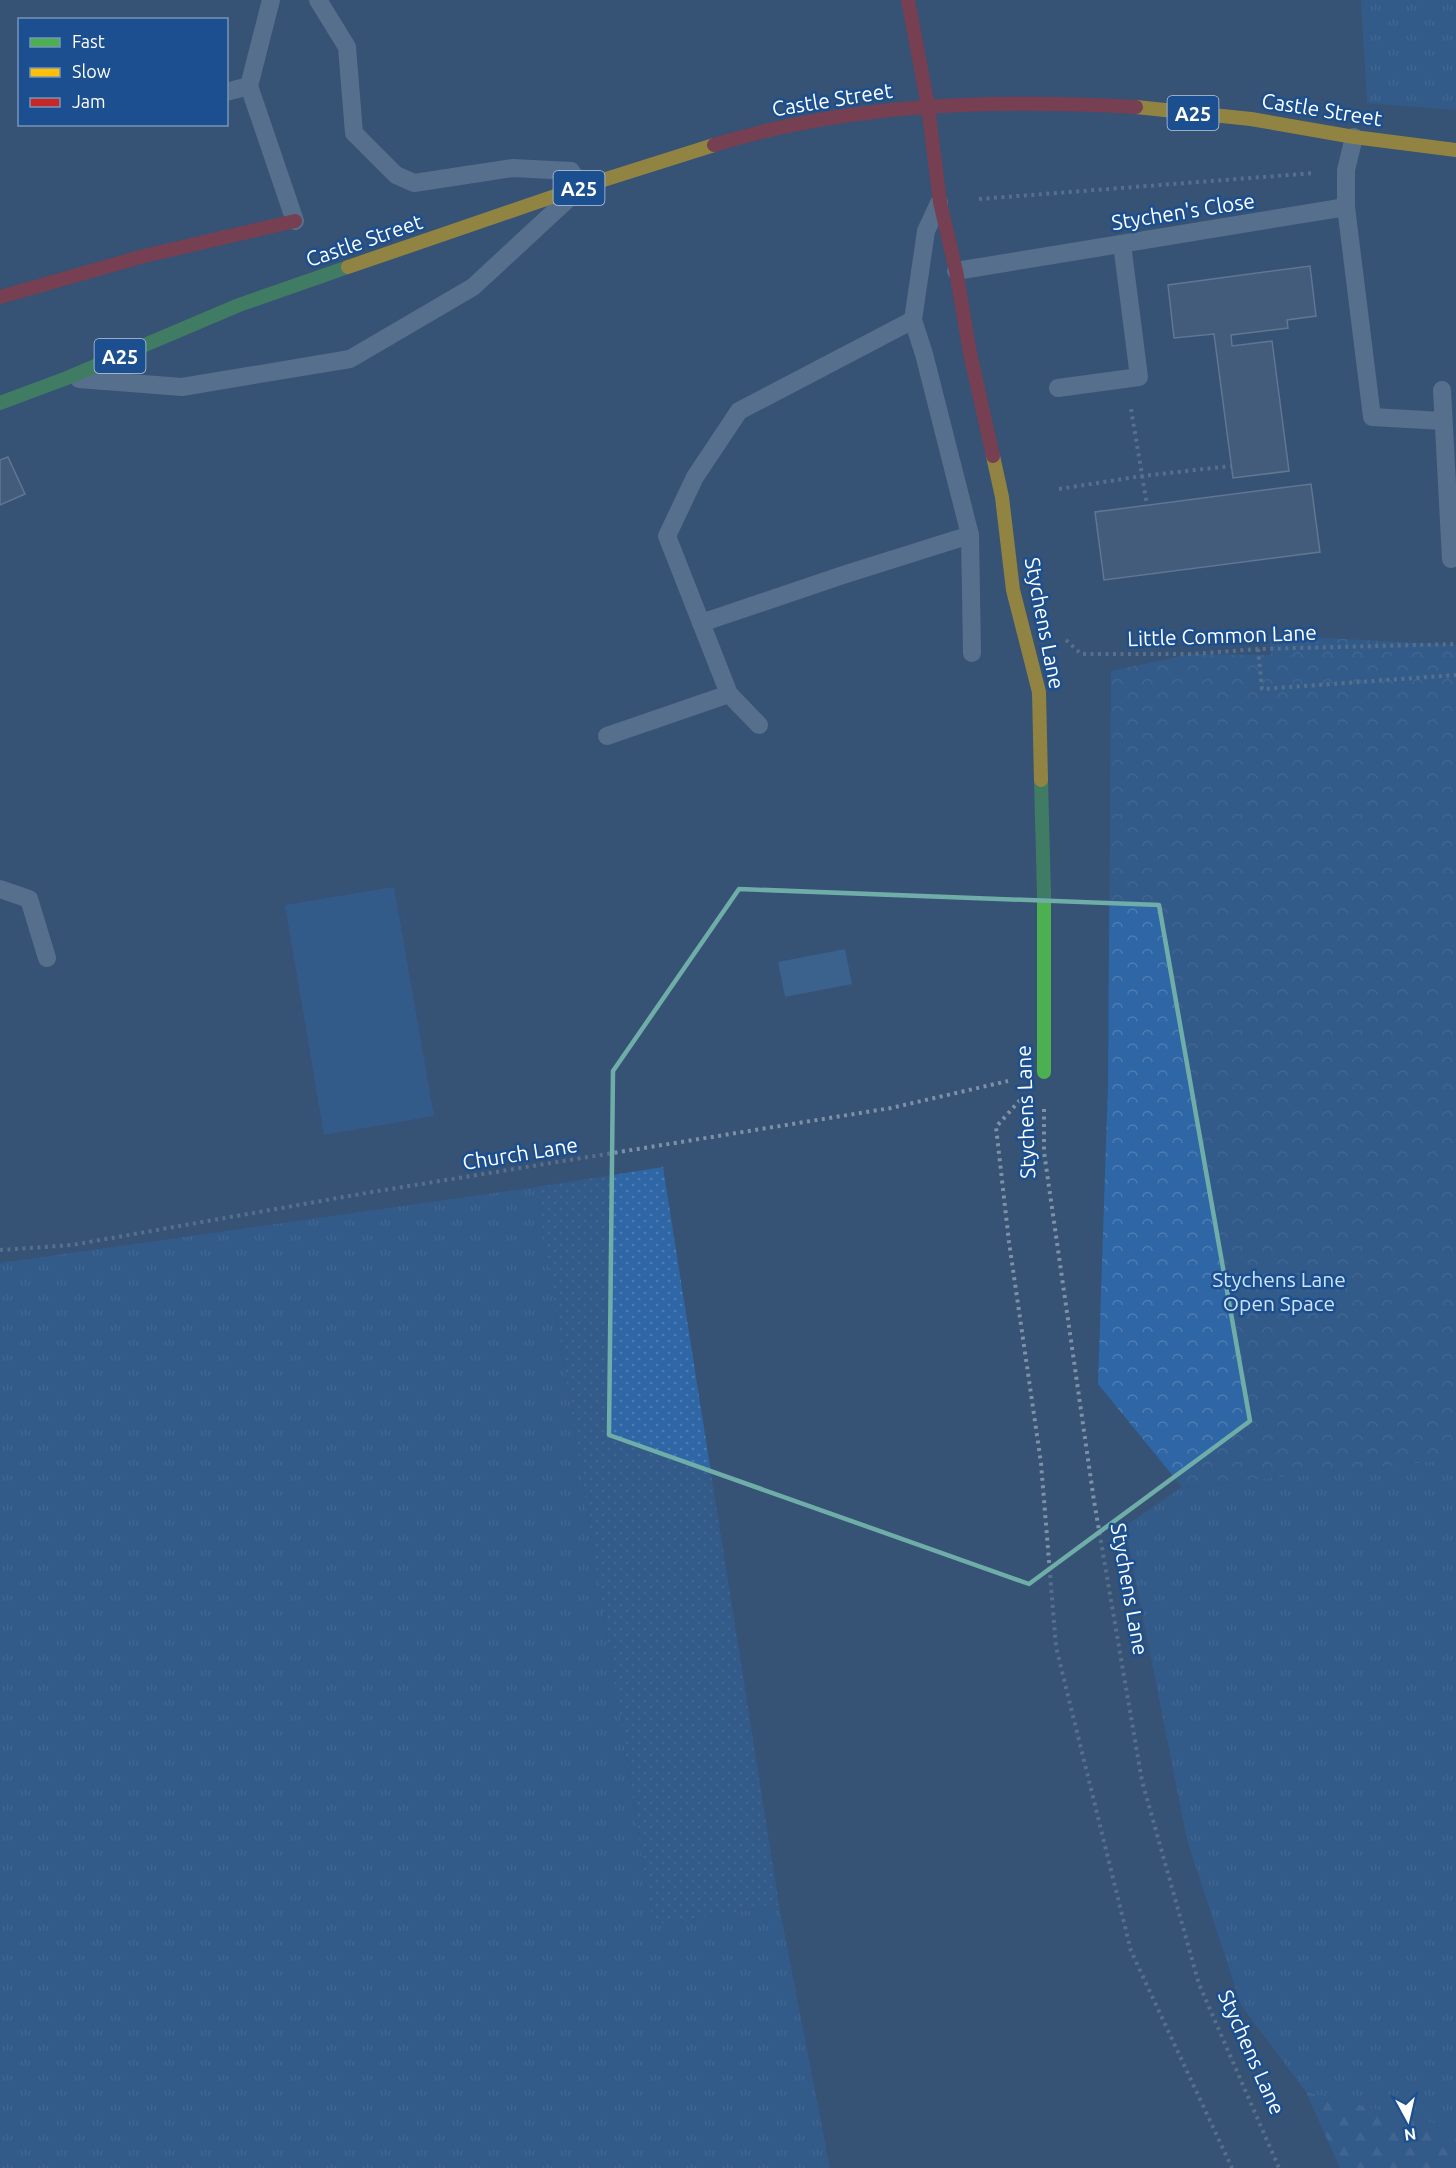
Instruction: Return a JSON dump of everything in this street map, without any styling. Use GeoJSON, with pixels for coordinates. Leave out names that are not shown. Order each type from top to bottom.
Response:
{"type":"FeatureCollection","features":[{"type":"Feature","properties":{"kind":"main road","name":"Stychens Lane"},"geometry":{"type":"LineString","coordinates":[[908,0],[928,105],[940,202],[1002,497],[1013,590],[1039,693],[1044,894],[1044,1072]]}},
{"type":"Feature","properties":{"kind":"main road","name":"Castle Street"},"geometry":{"type":"LineString","coordinates":[[67,378],[239,305],[581,187],[741,137],[834,118],[928,105],[1028,102],[1135,107],[1251,119],[1354,137],[1456,150]]}},
{"type":"Feature","properties":{"kind":"main road"},"geometry":{"type":"LineString","coordinates":[[0,297],[144,256],[296,220]]}},
{"type":"Feature","properties":{"kind":"main road","name":"A25"},"geometry":{"type":"LineString","coordinates":[[0,403],[67,378]]}},
{"type":"Feature","properties":{"kind":"lane"},"geometry":{"type":"LineString","coordinates":[[271,0],[249,86],[296,220]]}},
{"type":"Feature","properties":{"kind":"lane"},"geometry":{"type":"LineString","coordinates":[[67,378],[183,387],[350,359],[473,287],[581,187],[571,171],[513,168],[414,183],[396,175],[354,133],[347,47],[318,0]]}},
{"type":"Feature","properties":{"kind":"lane"},"geometry":{"type":"LineString","coordinates":[[228,91],[249,86]]}},
{"type":"Feature","properties":{"kind":"lane"},"geometry":{"type":"LineString","coordinates":[[1354,137],[1346,170],[1346,207],[1372,417],[1443,421]]}},
{"type":"Feature","properties":{"kind":"lane"},"geometry":{"type":"LineString","coordinates":[[940,202],[926,231],[913,320],[924,354],[970,535],[972,653]]}},
{"type":"Feature","properties":{"kind":"lane","name":"Stychen's Close"},"geometry":{"type":"LineString","coordinates":[[956,271],[1346,207]]}},
{"type":"Feature","properties":{"kind":"lane"},"geometry":{"type":"LineString","coordinates":[[1058,388],[1139,377],[1122,244]]}},
{"type":"Feature","properties":{"kind":"lane"},"geometry":{"type":"LineString","coordinates":[[759,725],[729,694],[667,536],[695,477],[739,411],[913,320]]}},
{"type":"Feature","properties":{"kind":"lane"},"geometry":{"type":"LineString","coordinates":[[1442,390],[1450,559]]}},
{"type":"Feature","properties":{"kind":"lane"},"geometry":{"type":"LineString","coordinates":[[701,623],[970,535]]}},
{"type":"Feature","properties":{"kind":"lane"},"geometry":{"type":"LineString","coordinates":[[607,736],[729,694]]}},
{"type":"Feature","properties":{"kind":"lane"},"geometry":{"type":"LineString","coordinates":[[0,889],[29,899],[47,958]]}},
{"type":"Feature","properties":{"kind":"path"},"geometry":{"type":"LineString","coordinates":[[940,202],[1346,170]]}},
{"type":"Feature","properties":{"kind":"path"},"geometry":{"type":"LineString","coordinates":[[1127,379],[1146,505]]}},
{"type":"Feature","properties":{"kind":"path"},"geometry":{"type":"LineString","coordinates":[[1059,489],[1142,476],[1231,466]]}},
{"type":"Feature","properties":{"kind":"path","name":"Little Common Lane"},"geometry":{"type":"LineString","coordinates":[[1064,638],[1081,654],[1192,654],[1258,649],[1456,644]]}},
{"type":"Feature","properties":{"kind":"path"},"geometry":{"type":"LineString","coordinates":[[1258,649],[1262,689],[1456,675]]}},
{"type":"Feature","properties":{"kind":"path"},"geometry":{"type":"LineString","coordinates":[[1044,1072],[996,1127],[1008,1242],[1041,1463],[1056,1647],[1131,1951],[1232,2168]]}},
{"type":"Feature","properties":{"kind":"path","name":"Church Lane"},"geometry":{"type":"LineString","coordinates":[[0,1250],[72,1245],[372,1192],[891,1108],[1044,1072]]}},
{"type":"Feature","properties":{"kind":"path","name":"Stychens Lane"},"geometry":{"type":"LineString","coordinates":[[1044,1072],[1044,1152],[1094,1500],[1142,1780],[1199,1984],[1279,2168]]}},
{"type":"Feature","properties":{"kind":"highlighted area"},"geometry":{"type":"Polygon","coordinates":[[[739,889],[1159,905],[1250,1421],[1029,1584],[609,1435],[613,1071],[739,889]]]}},
{"type":"Feature","properties":{"kind":"green space"},"geometry":{"type":"Polygon","coordinates":[[[1361,0],[1456,0],[1456,110],[1367,103],[1361,0]]]}},
{"type":"Feature","properties":{"kind":"green space","name":"Stychens Lane Open Space"},"geometry":{"type":"Polygon","coordinates":[[[1269,635],[1456,645],[1456,1459],[1182,1487],[1098,1384],[1108,1083],[1111,671],[1192,654],[1271,655],[1269,635]]]}},
{"type":"Feature","properties":{"kind":"green space"},"geometry":{"type":"Polygon","coordinates":[[[394,887],[434,1116],[324,1135],[285,905],[394,887]]]}},
{"type":"Feature","properties":{"kind":"green space"},"geometry":{"type":"Polygon","coordinates":[[[663,1167],[779,1905],[653,1925],[536,1187],[663,1167]]]}},
{"type":"Feature","properties":{"kind":"green space"},"geometry":{"type":"Polygon","coordinates":[[[536,1187],[653,1925],[779,1905],[830,2168],[0,2168],[0,1263],[536,1187]]]}},
{"type":"Feature","properties":{"kind":"green space"},"geometry":{"type":"Polygon","coordinates":[[[1456,1459],[1456,2129],[1306,2092],[1241,2005],[1187,1840],[1125,1526],[1182,1487],[1456,1459]]]}},
{"type":"Feature","properties":{"kind":"green space"},"geometry":{"type":"Polygon","coordinates":[[[1306,2092],[1456,2129],[1456,2168],[1340,2168],[1306,2092]]]}},
{"type":"Feature","properties":{"kind":"shaded area"},"geometry":{"type":"Polygon","coordinates":[[[845,949],[852,984],[785,997],[778,962],[845,949]]]}},
{"type":"Feature","properties":{"kind":"building"},"geometry":{"type":"Polygon","coordinates":[[[1310,266],[1316,316],[1287,320],[1288,328],[1231,335],[1232,346],[1272,341],[1289,471],[1233,478],[1214,334],[1174,338],[1168,285],[1310,266]]]}},
{"type":"Feature","properties":{"kind":"building"},"geometry":{"type":"Polygon","coordinates":[[[8,457],[25,494],[0,505],[0,460],[8,457]]]}},
{"type":"Feature","properties":{"kind":"building"},"geometry":{"type":"Polygon","coordinates":[[[1311,484],[1320,552],[1104,580],[1095,512],[1311,484]]]}},
{"type":"Feature","properties":{"kind":"traffic: fast"},"geometry":{"type":"LineString","coordinates":[[0,403],[67,378],[239,305],[348,267]]}},
{"type":"Feature","properties":{"kind":"traffic: fast"},"geometry":{"type":"LineString","coordinates":[[1041,780],[1044,894],[1044,1072]]}},
{"type":"Feature","properties":{"kind":"traffic: slow"},"geometry":{"type":"LineString","coordinates":[[1136,107],[1251,119],[1354,137],[1456,150]]}},
{"type":"Feature","properties":{"kind":"traffic: slow"},"geometry":{"type":"LineString","coordinates":[[348,267],[581,187],[714,145]]}},
{"type":"Feature","properties":{"kind":"traffic: slow"},"geometry":{"type":"LineString","coordinates":[[993,456],[1002,497],[1013,590],[1039,692],[1041,780]]}},
{"type":"Feature","properties":{"kind":"traffic: jam"},"geometry":{"type":"LineString","coordinates":[[908,0],[928,106],[940,202],[993,456]]}},
{"type":"Feature","properties":{"kind":"traffic: jam"},"geometry":{"type":"LineString","coordinates":[[714,145],[817,120],[923,107],[976,104],[1136,107]]}},
{"type":"Feature","properties":{"kind":"traffic: jam"},"geometry":{"type":"LineString","coordinates":[[0,297],[144,256],[295,221]]}}]}
